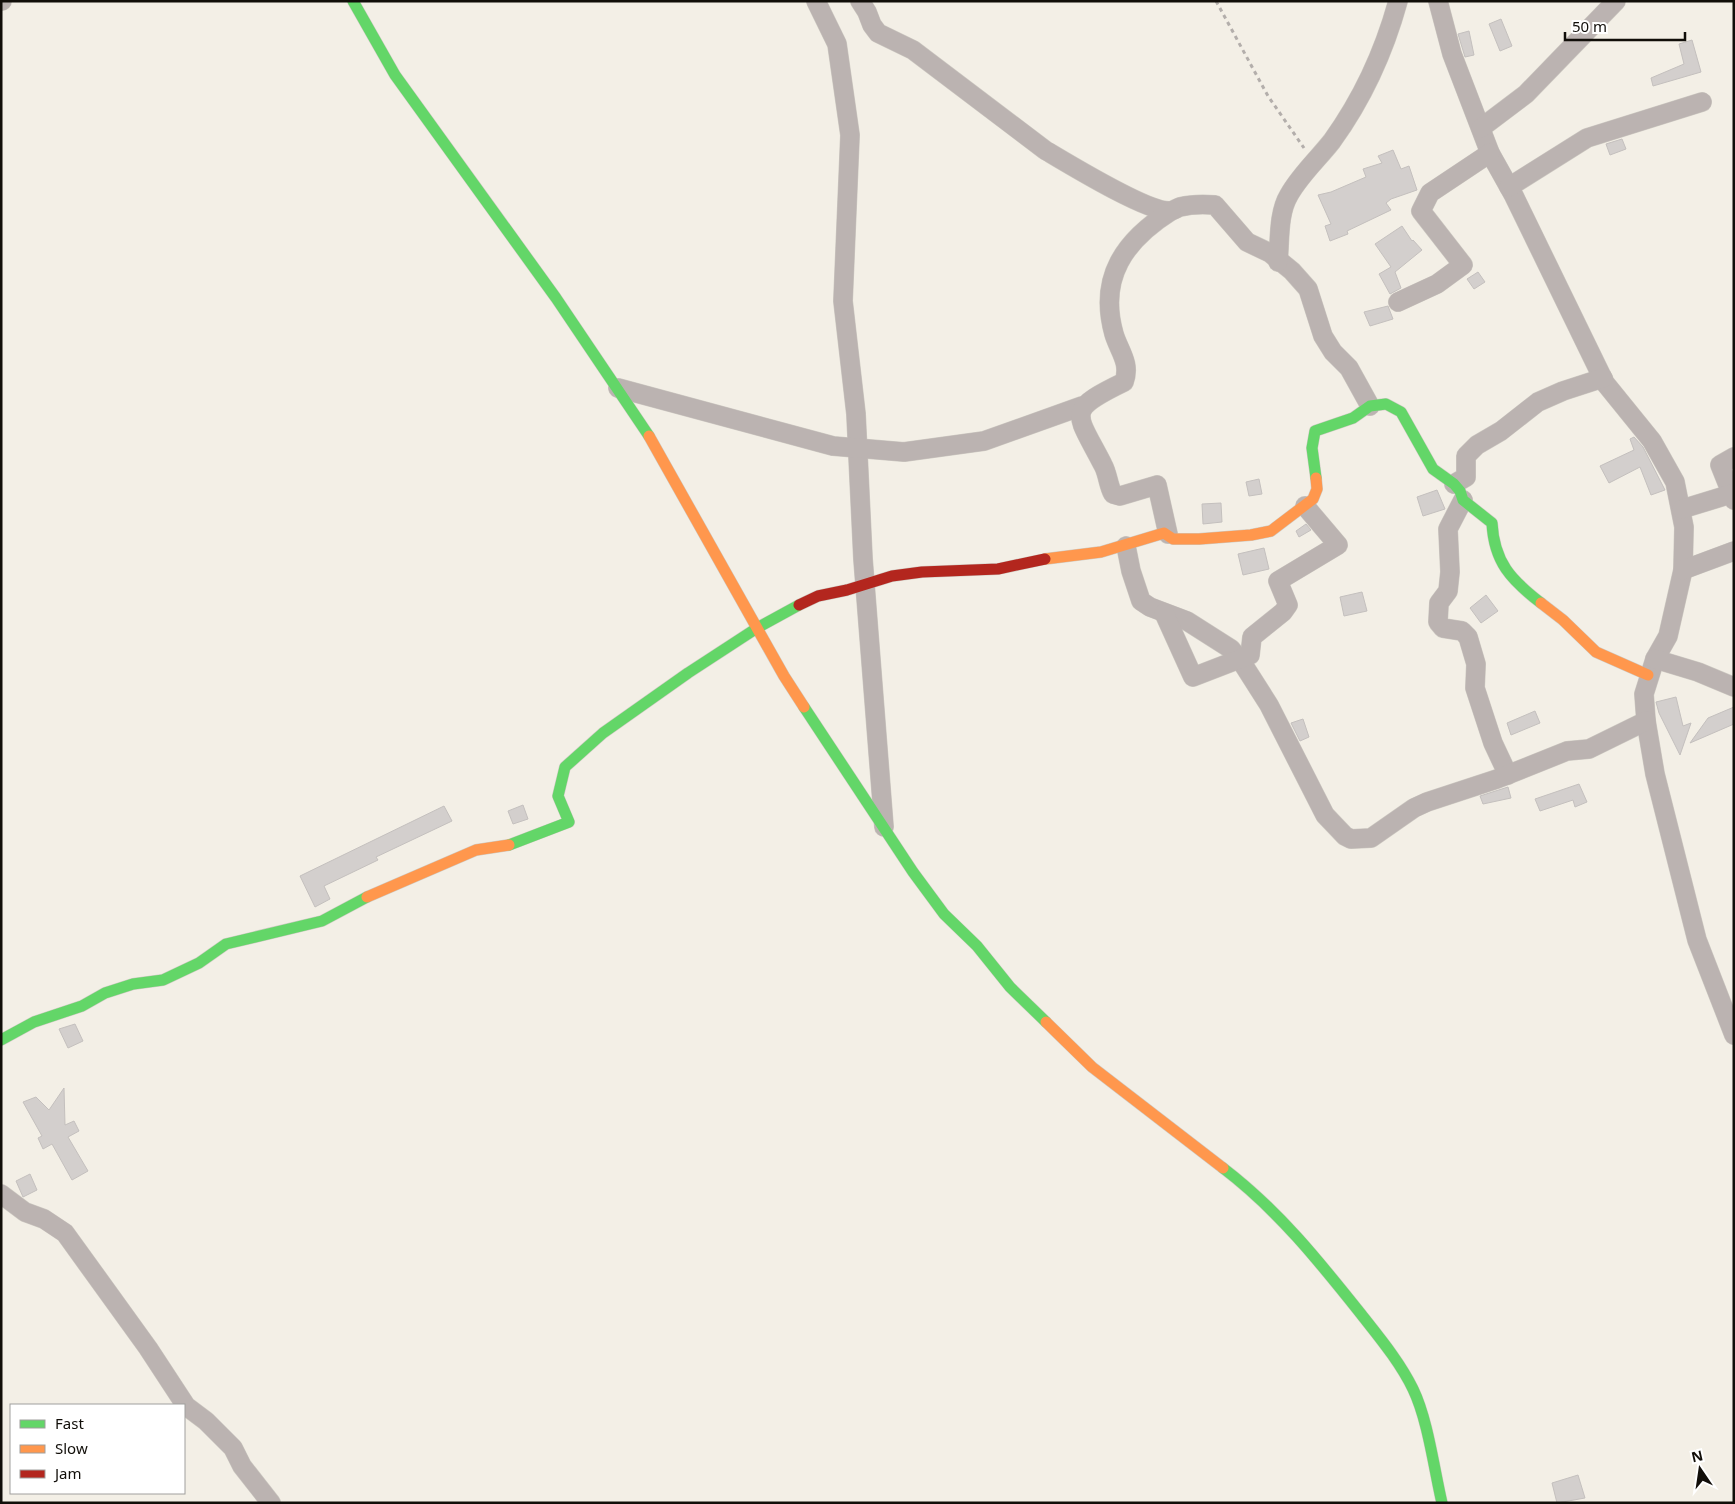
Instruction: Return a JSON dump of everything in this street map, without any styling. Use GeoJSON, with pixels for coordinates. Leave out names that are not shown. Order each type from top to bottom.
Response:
{"type":"FeatureCollection","features":[{"type":"Feature","properties":{"kind":"street"},"geometry":{"type":"LineString","coordinates":[[353,1],[395,75],[556,298],[618,388],[660,453],[784,676],[884,831],[944,914],[976,946],[1010,987],[1092,1067],[1228,1172],[1286,1223],[1315,1256],[1380,1339],[1412,1388],[1424,1425],[1442,1503]]}},
{"type":"Feature","properties":{"kind":"street"},"geometry":{"type":"LineString","coordinates":[[816,1],[837,44],[850,135],[843,301],[856,414],[865,584],[884,831]]}},
{"type":"Feature","properties":{"kind":"street"},"geometry":{"type":"LineString","coordinates":[[860,1],[872,25],[878,32],[913,50],[1045,150],[1135,199],[1171,211]]}},
{"type":"Feature","properties":{"kind":"street"},"geometry":{"type":"LineString","coordinates":[[1278,262],[1284,208],[1289,195],[1363,93],[1380,56],[1398,1]]}},
{"type":"Feature","properties":{"kind":"street"},"geometry":{"type":"LineString","coordinates":[[1438,1],[1452,54],[1490,153],[1509,187],[1602,378],[1633,420],[1652,441],[1675,482],[1682,509],[1684,528],[1684,570],[1668,636],[1652,667],[1644,694],[1646,721],[1655,774],[1697,940],[1734,1035]]}},
{"type":"Feature","properties":{"kind":"street"},"geometry":{"type":"LineString","coordinates":[[1481,128],[1526,94],[1616,1]]}},
{"type":"Feature","properties":{"kind":"street"},"geometry":{"type":"LineString","coordinates":[[1509,187],[1587,138],[1702,102]]}},
{"type":"Feature","properties":{"kind":"street"},"geometry":{"type":"LineString","coordinates":[[1398,302],[1437,284],[1463,265],[1421,211],[1430,193],[1490,153]]}},
{"type":"Feature","properties":{"kind":"street"},"geometry":{"type":"LineString","coordinates":[[618,388],[833,446],[904,452],[984,441],[1082,406],[1095,396],[1124,382],[1126,363],[1114,335],[1111,320],[1111,283],[1118,260],[1142,231],[1171,211],[1195,205],[1215,205],[1247,242],[1270,254],[1292,271],[1308,289],[1323,336],[1333,352],[1349,368],[1370,406]]}},
{"type":"Feature","properties":{"kind":"street"},"geometry":{"type":"LineString","coordinates":[[1508,775],[1493,743],[1475,688],[1476,664],[1468,637],[1462,631],[1443,628],[1438,622],[1439,603],[1448,590],[1450,572],[1448,529],[1459,492],[1466,478],[1466,456],[1477,445],[1548,397],[1602,378]]}},
{"type":"Feature","properties":{"kind":"street"},"geometry":{"type":"LineString","coordinates":[[1,1040],[34,1022],[82,1006],[105,994],[133,984],[163,980],[199,963],[226,944],[322,921],[375,892],[476,850],[504,848],[568,822],[558,796],[565,767],[603,733],[757,628],[818,596],[847,590],[892,576],[922,572],[998,569],[1057,556],[1101,552],[1126,546],[1151,536],[1168,534],[1176,539],[1224,538],[1272,531],[1305,506],[1313,498],[1317,489],[1312,448],[1314,431],[1353,418],[1370,406],[1386,404],[1401,412],[1433,470],[1492,524],[1491,541],[1510,578],[1524,591],[1562,619],[1595,651],[1652,667],[1698,672],[1734,687]]}},
{"type":"Feature","properties":{"kind":"street"},"geometry":{"type":"LineString","coordinates":[[1082,406],[1079,414],[1084,431],[1104,466],[1112,494],[1120,496],[1157,485],[1168,534]]}},
{"type":"Feature","properties":{"kind":"street"},"geometry":{"type":"LineString","coordinates":[[1682,509],[1732,497],[1720,465],[1734,457]]}},
{"type":"Feature","properties":{"kind":"street"},"geometry":{"type":"LineString","coordinates":[[1164,613],[1193,677],[1250,655],[1252,637],[1283,612],[1288,605],[1278,581],[1338,545],[1305,506]]}},
{"type":"Feature","properties":{"kind":"street"},"geometry":{"type":"LineString","coordinates":[[1126,546],[1131,571],[1141,601],[1164,613],[1187,621],[1224,642],[1240,659],[1282,729],[1325,815],[1348,838],[1370,838],[1414,808],[1427,802],[1508,775],[1567,751],[1590,749],[1646,721]]}},
{"type":"Feature","properties":{"kind":"street"},"geometry":{"type":"LineString","coordinates":[[1684,570],[1734,551]]}},
{"type":"Feature","properties":{"kind":"street"},"geometry":{"type":"LineString","coordinates":[[1,1194],[25,1212],[44,1219],[65,1233],[127,1318],[185,1404]]}},
{"type":"Feature","properties":{"kind":"street"},"geometry":{"type":"LineString","coordinates":[[185,1405],[206,1421],[233,1448],[242,1466],[272,1503]]}},
{"type":"Feature","properties":{"kind":"path"},"geometry":{"type":"LineString","coordinates":[[1216,1],[1268,96],[1314,163]]}},
{"type":"Feature","properties":{"kind":"building"},"geometry":{"type":"Polygon","coordinates":[[[1501,19],[1512,46],[1500,51],[1489,24],[1501,19]]]}},
{"type":"Feature","properties":{"kind":"building"},"geometry":{"type":"Polygon","coordinates":[[[1469,31],[1474,55],[1465,57],[1458,34],[1469,31]]]}},
{"type":"Feature","properties":{"kind":"building"},"geometry":{"type":"Polygon","coordinates":[[[1692,40],[1701,72],[1653,86],[1651,78],[1684,64],[1679,44],[1692,40]]]}},
{"type":"Feature","properties":{"kind":"building"},"geometry":{"type":"Polygon","coordinates":[[[1622,139],[1626,149],[1610,155],[1606,144],[1622,139]]]}},
{"type":"Feature","properties":{"kind":"building"},"geometry":{"type":"Polygon","coordinates":[[[1393,150],[1401,169],[1409,166],[1417,190],[1391,199],[1386,203],[1391,210],[1347,231],[1348,234],[1330,241],[1325,226],[1331,224],[1318,195],[1331,192],[1366,177],[1363,169],[1382,163],[1378,156],[1393,150]]]}},
{"type":"Feature","properties":{"kind":"building"},"geometry":{"type":"Polygon","coordinates":[[[1402,226],[1412,241],[1422,250],[1395,272],[1401,288],[1390,294],[1379,274],[1391,267],[1375,244],[1402,226]]]}},
{"type":"Feature","properties":{"kind":"building"},"geometry":{"type":"Polygon","coordinates":[[[1478,272],[1485,282],[1474,289],[1467,279],[1478,272]]]}},
{"type":"Feature","properties":{"kind":"building"},"geometry":{"type":"Polygon","coordinates":[[[1388,306],[1393,319],[1370,326],[1364,312],[1388,306]]]}},
{"type":"Feature","properties":{"kind":"building"},"geometry":{"type":"Polygon","coordinates":[[[1634,437],[1643,447],[1665,490],[1651,495],[1640,467],[1609,483],[1600,466],[1634,450],[1630,439],[1634,437]]]}},
{"type":"Feature","properties":{"kind":"building"},"geometry":{"type":"Polygon","coordinates":[[[1259,479],[1262,494],[1249,496],[1246,482],[1259,479]]]}},
{"type":"Feature","properties":{"kind":"building"},"geometry":{"type":"Polygon","coordinates":[[[1437,490],[1445,509],[1423,516],[1417,497],[1437,490]]]}},
{"type":"Feature","properties":{"kind":"building"},"geometry":{"type":"Polygon","coordinates":[[[1221,503],[1222,522],[1203,524],[1202,504],[1221,503]]]}},
{"type":"Feature","properties":{"kind":"building"},"geometry":{"type":"Polygon","coordinates":[[[1306,524],[1311,530],[1299,537],[1296,531],[1306,524]]]}},
{"type":"Feature","properties":{"kind":"building"},"geometry":{"type":"Polygon","coordinates":[[[1264,548],[1269,569],[1243,575],[1238,554],[1264,548]]]}},
{"type":"Feature","properties":{"kind":"building"},"geometry":{"type":"Polygon","coordinates":[[[1362,592],[1367,611],[1344,616],[1340,597],[1362,592]]]}},
{"type":"Feature","properties":{"kind":"building"},"geometry":{"type":"Polygon","coordinates":[[[1486,595],[1498,611],[1481,623],[1470,608],[1486,595]]]}},
{"type":"Feature","properties":{"kind":"building"},"geometry":{"type":"Polygon","coordinates":[[[1676,697],[1683,726],[1691,723],[1680,755],[1659,713],[1656,702],[1676,697]]]}},
{"type":"Feature","properties":{"kind":"building"},"geometry":{"type":"Polygon","coordinates":[[[1734,707],[1734,724],[1690,743],[1708,718],[1734,707]]]}},
{"type":"Feature","properties":{"kind":"building"},"geometry":{"type":"Polygon","coordinates":[[[1535,711],[1540,723],[1511,735],[1507,723],[1535,711]]]}},
{"type":"Feature","properties":{"kind":"building"},"geometry":{"type":"Polygon","coordinates":[[[1303,719],[1309,737],[1300,741],[1291,723],[1303,719]]]}},
{"type":"Feature","properties":{"kind":"building"},"geometry":{"type":"Polygon","coordinates":[[[1579,784],[1587,802],[1575,807],[1573,800],[1540,811],[1535,799],[1579,784]]]}},
{"type":"Feature","properties":{"kind":"building"},"geometry":{"type":"Polygon","coordinates":[[[1508,787],[1511,798],[1483,804],[1480,796],[1508,787]]]}},
{"type":"Feature","properties":{"kind":"building"},"geometry":{"type":"Polygon","coordinates":[[[523,805],[528,819],[513,824],[508,811],[523,805]]]}},
{"type":"Feature","properties":{"kind":"building"},"geometry":{"type":"Polygon","coordinates":[[[444,806],[452,821],[376,857],[378,860],[324,886],[330,899],[315,907],[300,876],[444,806]]]}},
{"type":"Feature","properties":{"kind":"building"},"geometry":{"type":"Polygon","coordinates":[[[75,1024],[83,1041],[68,1048],[59,1029],[75,1024]]]}},
{"type":"Feature","properties":{"kind":"building"},"geometry":{"type":"Polygon","coordinates":[[[64,1088],[65,1125],[74,1121],[79,1131],[68,1137],[88,1171],[72,1180],[52,1144],[43,1149],[38,1138],[42,1136],[23,1102],[36,1097],[49,1110],[64,1088]]]}},
{"type":"Feature","properties":{"kind":"building"},"geometry":{"type":"Polygon","coordinates":[[[30,1174],[37,1190],[23,1197],[16,1181],[30,1174]]]}},
{"type":"Feature","properties":{"kind":"building"},"geometry":{"type":"Polygon","coordinates":[[[1578,1475],[1585,1498],[1557,1503],[1552,1483],[1578,1475]]]}},
{"type":"Feature","properties":{"kind":"traffic: fast"},"geometry":{"type":"LineString","coordinates":[[353,1],[395,75],[556,298],[649,436]]}},
{"type":"Feature","properties":{"kind":"traffic: fast"},"geometry":{"type":"LineString","coordinates":[[1316,478],[1312,448],[1315,431],[1353,418],[1370,406],[1386,404],[1401,412],[1433,469],[1454,484],[1460,491],[1463,500],[1492,523],[1496,549],[1506,569],[1521,586],[1541,603]]}},
{"type":"Feature","properties":{"kind":"traffic: fast"},"geometry":{"type":"LineString","coordinates":[[509,845],[569,822],[558,796],[565,767],[603,733],[688,673],[757,628],[799,605]]}},
{"type":"Feature","properties":{"kind":"traffic: fast"},"geometry":{"type":"LineString","coordinates":[[804,707],[913,872],[944,914],[977,946],[1010,987],[1046,1022]]}},
{"type":"Feature","properties":{"kind":"traffic: fast"},"geometry":{"type":"LineString","coordinates":[[1,1040],[34,1022],[82,1006],[105,993],[133,984],[163,980],[199,963],[226,944],[322,921],[367,897]]}},
{"type":"Feature","properties":{"kind":"traffic: fast"},"geometry":{"type":"LineString","coordinates":[[1223,1168],[1262,1201],[1296,1236],[1361,1314],[1402,1369],[1413,1389],[1423,1415],[1442,1503]]}},
{"type":"Feature","properties":{"kind":"traffic: slow"},"geometry":{"type":"LineString","coordinates":[[649,436],[784,676],[804,707]]}},
{"type":"Feature","properties":{"kind":"traffic: slow"},"geometry":{"type":"LineString","coordinates":[[1045,559],[1101,552],[1164,533],[1173,539],[1199,539],[1251,535],[1271,531],[1313,499],[1317,489],[1316,478]]}},
{"type":"Feature","properties":{"kind":"traffic: slow"},"geometry":{"type":"LineString","coordinates":[[1541,603],[1563,620],[1596,652],[1648,675]]}},
{"type":"Feature","properties":{"kind":"traffic: slow"},"geometry":{"type":"LineString","coordinates":[[367,897],[476,850],[509,845]]}},
{"type":"Feature","properties":{"kind":"traffic: slow"},"geometry":{"type":"LineString","coordinates":[[1046,1022],[1092,1067],[1223,1168]]}},
{"type":"Feature","properties":{"kind":"traffic: jam"},"geometry":{"type":"LineString","coordinates":[[799,605],[818,596],[847,590],[892,576],[922,572],[998,569],[1045,559]]}}]}
